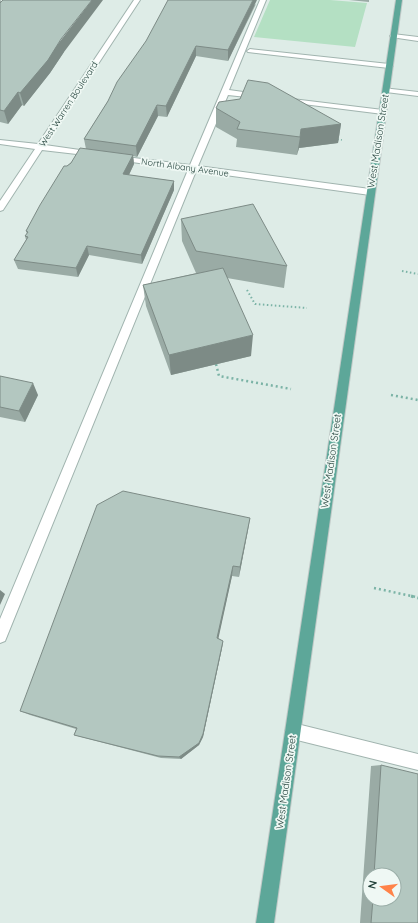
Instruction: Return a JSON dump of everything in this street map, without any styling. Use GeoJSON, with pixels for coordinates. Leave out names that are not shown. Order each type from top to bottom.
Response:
{"type":"FeatureCollection","features":[{"type":"Feature","properties":{"kind":"main road","name":"West Madison Street"},"geometry":{"type":"LineString","coordinates":[[265,923],[399,0]]}},
{"type":"Feature","properties":{"kind":"street","name":"West Warren Boulevard"},"geometry":{"type":"LineString","coordinates":[[0,208],[137,0]]}},
{"type":"Feature","properties":{"kind":"street"},"geometry":{"type":"LineString","coordinates":[[0,636],[263,0]]}},
{"type":"Feature","properties":{"kind":"street"},"geometry":{"type":"LineString","coordinates":[[393,36],[418,39]]}},
{"type":"Feature","properties":{"kind":"street"},"geometry":{"type":"LineString","coordinates":[[250,51],[389,66]]}},
{"type":"Feature","properties":{"kind":"street"},"geometry":{"type":"LineString","coordinates":[[386,90],[418,94]]}},
{"type":"Feature","properties":{"kind":"street"},"geometry":{"type":"LineString","coordinates":[[225,92],[264,97]]}},
{"type":"Feature","properties":{"kind":"street"},"geometry":{"type":"LineString","coordinates":[[279,99],[383,112]]}},
{"type":"Feature","properties":{"kind":"street","name":"North Albany Avenue"},"geometry":{"type":"LineString","coordinates":[[0,142],[370,192]]}},
{"type":"Feature","properties":{"kind":"street"},"geometry":{"type":"LineString","coordinates":[[293,731],[418,762]]}},
{"type":"Feature","properties":{"kind":"path"},"geometry":{"type":"LineString","coordinates":[[328,138],[342,140]]}},
{"type":"Feature","properties":{"kind":"path"},"geometry":{"type":"LineString","coordinates":[[402,271],[418,274]]}},
{"type":"Feature","properties":{"kind":"path"},"geometry":{"type":"LineString","coordinates":[[247,290],[254,304],[307,308]]}},
{"type":"Feature","properties":{"kind":"path"},"geometry":{"type":"LineString","coordinates":[[216,364],[219,376],[291,389]]}},
{"type":"Feature","properties":{"kind":"path"},"geometry":{"type":"LineString","coordinates":[[391,395],[418,400]]}},
{"type":"Feature","properties":{"kind":"path"},"geometry":{"type":"LineString","coordinates":[[374,588],[418,598]]}},
{"type":"Feature","properties":{"kind":"green space"},"geometry":{"type":"Polygon","coordinates":[[[270,0],[330,0],[367,3],[355,47],[254,37],[270,0]]]}},
{"type":"Feature","properties":{"kind":"building"},"geometry":{"type":"Polygon","coordinates":[[[3,0],[92,0],[61,39],[48,60],[20,93],[18,92],[4,111],[0,110],[0,3],[3,0]]]}},
{"type":"Feature","properties":{"kind":"building"},"geometry":{"type":"Polygon","coordinates":[[[168,0],[253,0],[228,50],[196,46],[166,106],[157,105],[136,146],[84,139],[108,101],[117,82],[146,41],[168,0]]]}},
{"type":"Feature","properties":{"kind":"building"},"geometry":{"type":"Polygon","coordinates":[[[248,80],[268,83],[341,124],[301,129],[300,137],[237,129],[240,122],[216,108],[219,102],[240,99],[248,80]]]}},
{"type":"Feature","properties":{"kind":"building"},"geometry":{"type":"Polygon","coordinates":[[[80,148],[133,155],[123,174],[174,181],[141,255],[87,246],[76,268],[14,260],[28,237],[25,236],[28,232],[26,231],[40,205],[64,166],[71,163],[80,148]]]}},
{"type":"Feature","properties":{"kind":"building"},"geometry":{"type":"Polygon","coordinates":[[[253,204],[287,266],[196,251],[181,219],[253,204]]]}},
{"type":"Feature","properties":{"kind":"building"},"geometry":{"type":"Polygon","coordinates":[[[223,268],[253,335],[169,355],[143,285],[223,268]]]}},
{"type":"Feature","properties":{"kind":"building"},"geometry":{"type":"Polygon","coordinates":[[[0,376],[33,383],[19,411],[0,407],[0,376]]]}},
{"type":"Feature","properties":{"kind":"building"},"geometry":{"type":"Polygon","coordinates":[[[123,491],[250,518],[240,567],[233,566],[217,638],[223,641],[203,734],[199,743],[179,757],[158,756],[74,735],[77,728],[20,711],[97,505],[123,491]]]}},
{"type":"Feature","properties":{"kind":"building"},"geometry":{"type":"Polygon","coordinates":[[[381,765],[418,774],[418,923],[371,923],[372,907],[402,907],[402,867],[375,867],[381,765]]]}}]}
